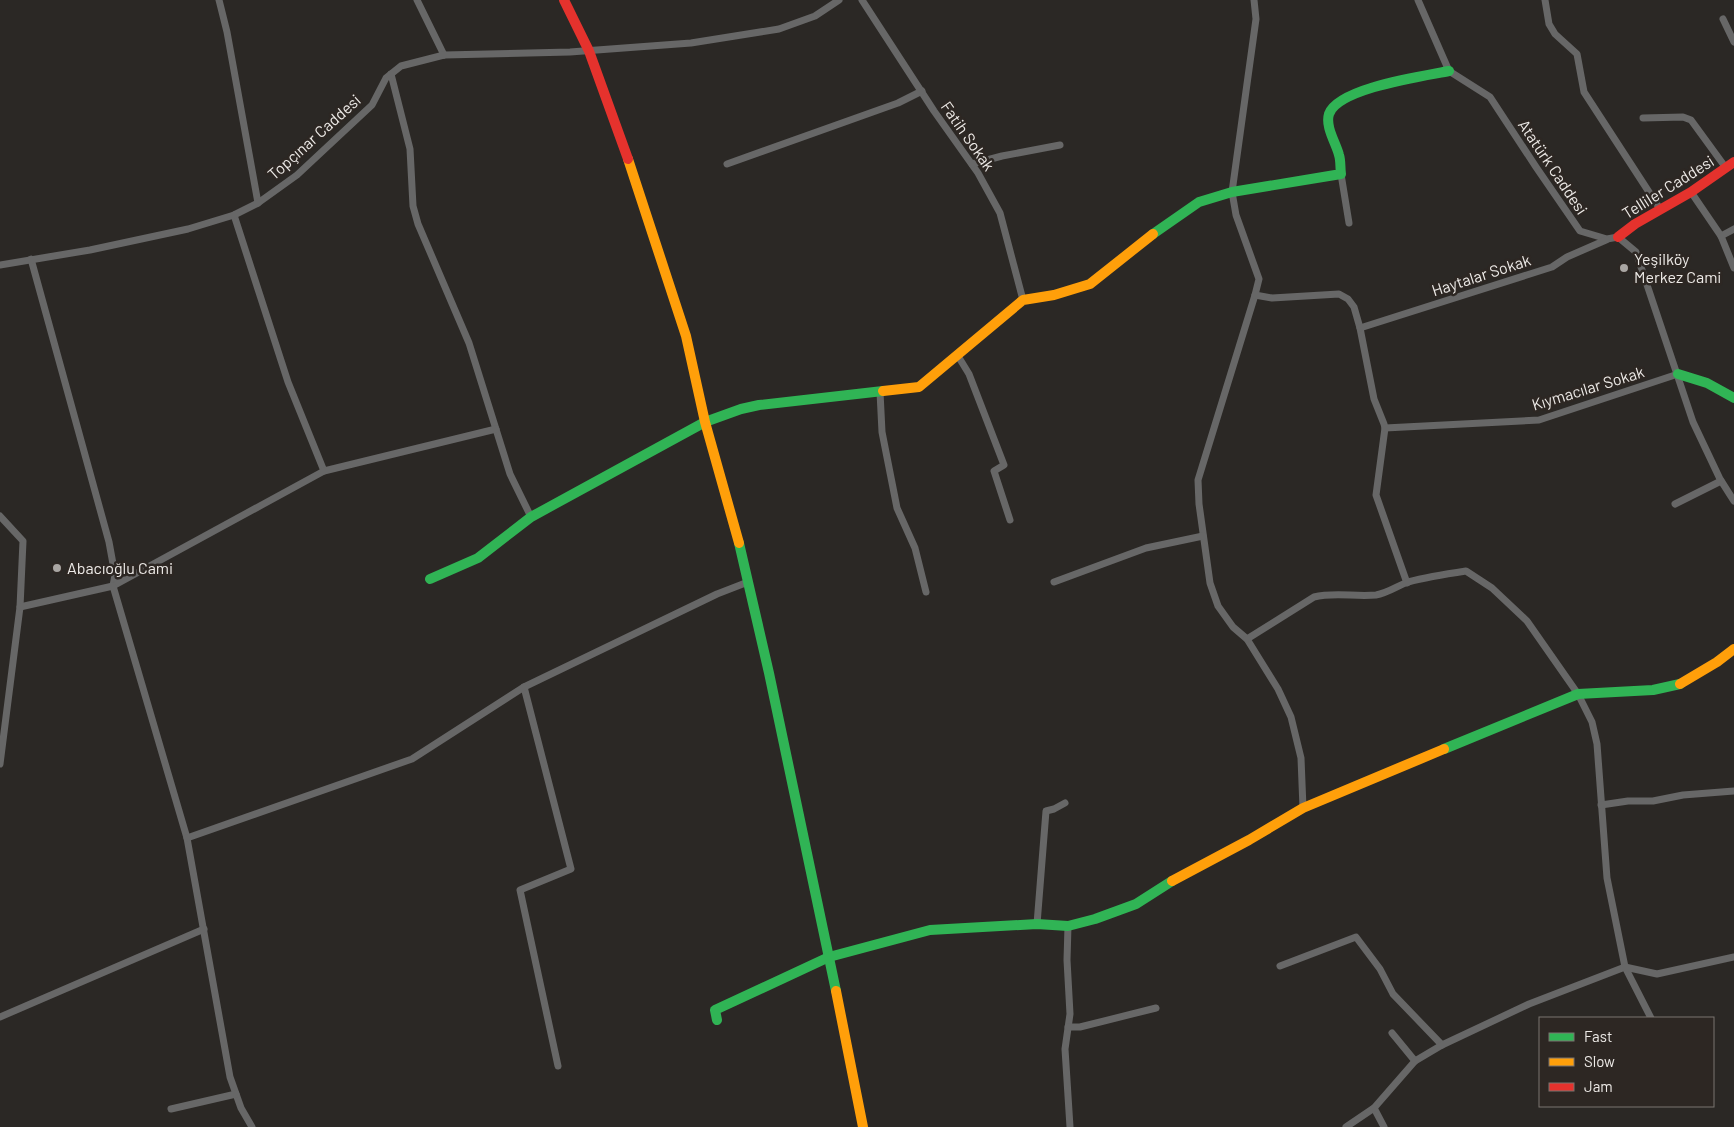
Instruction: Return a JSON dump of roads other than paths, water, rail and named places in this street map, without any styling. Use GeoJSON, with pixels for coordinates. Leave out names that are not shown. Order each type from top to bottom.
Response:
{"type":"FeatureCollection","features":[{"type":"Feature","properties":{"kind":"street"},"geometry":{"type":"LineString","coordinates":[[219,0],[227,32],[258,203]]}},
{"type":"Feature","properties":{"kind":"street"},"geometry":{"type":"LineString","coordinates":[[417,0],[444,55]]}},
{"type":"Feature","properties":{"kind":"street"},"geometry":{"type":"LineString","coordinates":[[564,0],[589,51],[640,194],[683,327],[705,422],[741,550],[829,957],[863,1127]]}},
{"type":"Feature","properties":{"kind":"street","name":"Topçınar Caddesi"},"geometry":{"type":"LineString","coordinates":[[0,265],[90,250],[188,230],[234,215],[258,203],[297,175],[372,105],[386,78],[401,66],[444,55],[589,51],[691,43],[780,28],[815,16],[839,0]]}},
{"type":"Feature","properties":{"kind":"street","name":"Fatih Sokak"},"geometry":{"type":"LineString","coordinates":[[862,0],[953,140],[978,173],[1000,214],[1023,300]]}},
{"type":"Feature","properties":{"kind":"street"},"geometry":{"type":"LineString","coordinates":[[1254,0],[1256,19],[1232,192],[1236,215],[1259,279],[1198,480],[1198,504],[1210,583],[1218,606],[1233,627],[1247,639],[1278,689],[1291,717],[1301,758],[1303,808]]}},
{"type":"Feature","properties":{"kind":"street"},"geometry":{"type":"LineString","coordinates":[[1349,223],[1340,157],[1329,127],[1329,114],[1337,102],[1365,89],[1449,71],[1418,0]]}},
{"type":"Feature","properties":{"kind":"street"},"geometry":{"type":"LineString","coordinates":[[1545,0],[1550,24],[1555,34],[1577,54],[1584,92],[1660,210]]}},
{"type":"Feature","properties":{"kind":"street"},"geometry":{"type":"LineString","coordinates":[[1722,19],[1734,42]]}},
{"type":"Feature","properties":{"kind":"street","name":"Atatürk Caddesi"},"geometry":{"type":"LineString","coordinates":[[1449,71],[1490,97],[1580,232],[1607,239],[1618,237]]}},
{"type":"Feature","properties":{"kind":"street"},"geometry":{"type":"LineString","coordinates":[[391,74],[410,149],[413,206],[418,224],[469,342],[510,474],[531,517]]}},
{"type":"Feature","properties":{"kind":"street"},"geometry":{"type":"LineString","coordinates":[[727,164],[898,103],[922,91]]}},
{"type":"Feature","properties":{"kind":"street"},"geometry":{"type":"LineString","coordinates":[[1643,118],[1683,117],[1691,120],[1730,165]]}},
{"type":"Feature","properties":{"kind":"street"},"geometry":{"type":"LineString","coordinates":[[972,164],[1060,145]]}},
{"type":"Feature","properties":{"kind":"street","name":"Telliler Caddesi"},"geometry":{"type":"LineString","coordinates":[[1618,237],[1635,224],[1692,192],[1730,165]]}},
{"type":"Feature","properties":{"kind":"street"},"geometry":{"type":"LineString","coordinates":[[430,579],[478,558],[531,517],[705,422],[741,409],[759,405],[919,387],[1023,300],[1054,295],[1090,284],[1147,238],[1199,202],[1232,192],[1341,174]]}},
{"type":"Feature","properties":{"kind":"street"},"geometry":{"type":"LineString","coordinates":[[1692,192],[1721,236],[1734,268]]}},
{"type":"Feature","properties":{"kind":"street"},"geometry":{"type":"LineString","coordinates":[[234,215],[288,382],[324,471]]}},
{"type":"Feature","properties":{"kind":"street"},"geometry":{"type":"LineString","coordinates":[[1721,236],[1734,229]]}},
{"type":"Feature","properties":{"kind":"street"},"geometry":{"type":"LineString","coordinates":[[1618,237],[1636,252],[1693,422],[1721,481],[1734,501]]}},
{"type":"Feature","properties":{"kind":"street","name":"Haytalar Sokak"},"geometry":{"type":"LineString","coordinates":[[1360,328],[1552,267],[1567,257],[1607,239]]}},
{"type":"Feature","properties":{"kind":"street"},"geometry":{"type":"LineString","coordinates":[[31,259],[109,542],[115,575],[113,586],[187,838],[230,1077],[242,1108],[252,1127]]}},
{"type":"Feature","properties":{"kind":"street"},"geometry":{"type":"LineString","coordinates":[[1255,295],[1272,298],[1339,294],[1348,299],[1354,307],[1374,399],[1385,428],[1376,496],[1406,583]]}},
{"type":"Feature","properties":{"kind":"street"},"geometry":{"type":"LineString","coordinates":[[958,356],[969,374],[1004,466],[994,471],[1010,520]]}},
{"type":"Feature","properties":{"kind":"street"},"geometry":{"type":"LineString","coordinates":[[1678,374],[1698,379],[1719,388],[1734,398]]}},
{"type":"Feature","properties":{"kind":"street","name":"Kıymacılar Sokak"},"geometry":{"type":"LineString","coordinates":[[1385,428],[1539,420],[1678,374]]}},
{"type":"Feature","properties":{"kind":"street"},"geometry":{"type":"LineString","coordinates":[[880,392],[882,432],[893,491],[897,508],[915,548],[926,592]]}},
{"type":"Feature","properties":{"kind":"street"},"geometry":{"type":"LineString","coordinates":[[20,607],[113,586],[324,471],[496,429]]}},
{"type":"Feature","properties":{"kind":"street"},"geometry":{"type":"LineString","coordinates":[[1675,504],[1721,481]]}},
{"type":"Feature","properties":{"kind":"street"},"geometry":{"type":"LineString","coordinates":[[0,516],[23,541],[20,607],[0,764]]}},
{"type":"Feature","properties":{"kind":"street"},"geometry":{"type":"LineString","coordinates":[[1054,582],[1146,548],[1203,536]]}},
{"type":"Feature","properties":{"kind":"street"},"geometry":{"type":"LineString","coordinates":[[1247,639],[1314,597],[1323,595],[1376,595],[1393,590],[1406,583],[1466,571],[1486,584],[1527,621],[1578,694],[1592,722],[1597,744],[1607,878],[1625,967],[1650,1017]]}},
{"type":"Feature","properties":{"kind":"street"},"geometry":{"type":"LineString","coordinates":[[187,838],[412,759],[524,688],[717,594],[748,582]]}},
{"type":"Feature","properties":{"kind":"street"},"geometry":{"type":"LineString","coordinates":[[717,1020],[715,1010],[829,957],[930,930],[1036,924],[1068,926],[1095,919],[1136,904],[1162,887],[1249,840],[1303,808],[1578,694],[1652,690],[1685,682],[1734,649]]}},
{"type":"Feature","properties":{"kind":"street"},"geometry":{"type":"LineString","coordinates":[[524,688],[571,870],[520,890],[558,1066]]}},
{"type":"Feature","properties":{"kind":"street"},"geometry":{"type":"LineString","coordinates":[[1601,805],[1734,791]]}},
{"type":"Feature","properties":{"kind":"street"},"geometry":{"type":"LineString","coordinates":[[1036,924],[1046,811],[1065,803]]}},
{"type":"Feature","properties":{"kind":"street"},"geometry":{"type":"LineString","coordinates":[[1068,926],[1070,1014],[1065,1049],[1070,1127]]}},
{"type":"Feature","properties":{"kind":"street"},"geometry":{"type":"LineString","coordinates":[[0,1017],[204,930]]}},
{"type":"Feature","properties":{"kind":"street"},"geometry":{"type":"LineString","coordinates":[[1280,966],[1356,937],[1380,968],[1393,994],[1442,1045]]}},
{"type":"Feature","properties":{"kind":"street"},"geometry":{"type":"LineString","coordinates":[[1346,1127],[1374,1108],[1414,1061],[1442,1045],[1529,1004],[1625,967],[1657,974],[1734,957]]}},
{"type":"Feature","properties":{"kind":"street"},"geometry":{"type":"LineString","coordinates":[[1068,1027],[1080,1027],[1156,1008]]}},
{"type":"Feature","properties":{"kind":"street"},"geometry":{"type":"LineString","coordinates":[[1392,1033],[1414,1061]]}},
{"type":"Feature","properties":{"kind":"street"},"geometry":{"type":"LineString","coordinates":[[172,1109],[236,1094]]}},
{"type":"Feature","properties":{"kind":"street"},"geometry":{"type":"LineString","coordinates":[[1374,1108],[1384,1127]]}},
{"type":"Feature","properties":{"kind":"place","name":"Yeşilköy Merkez Cami"},"geometry":{"type":"Point","coordinates":[1624,268]}},
{"type":"Feature","properties":{"kind":"place","name":"Abacıoğlu Cami"},"geometry":{"type":"Point","coordinates":[57,568]}}]}
